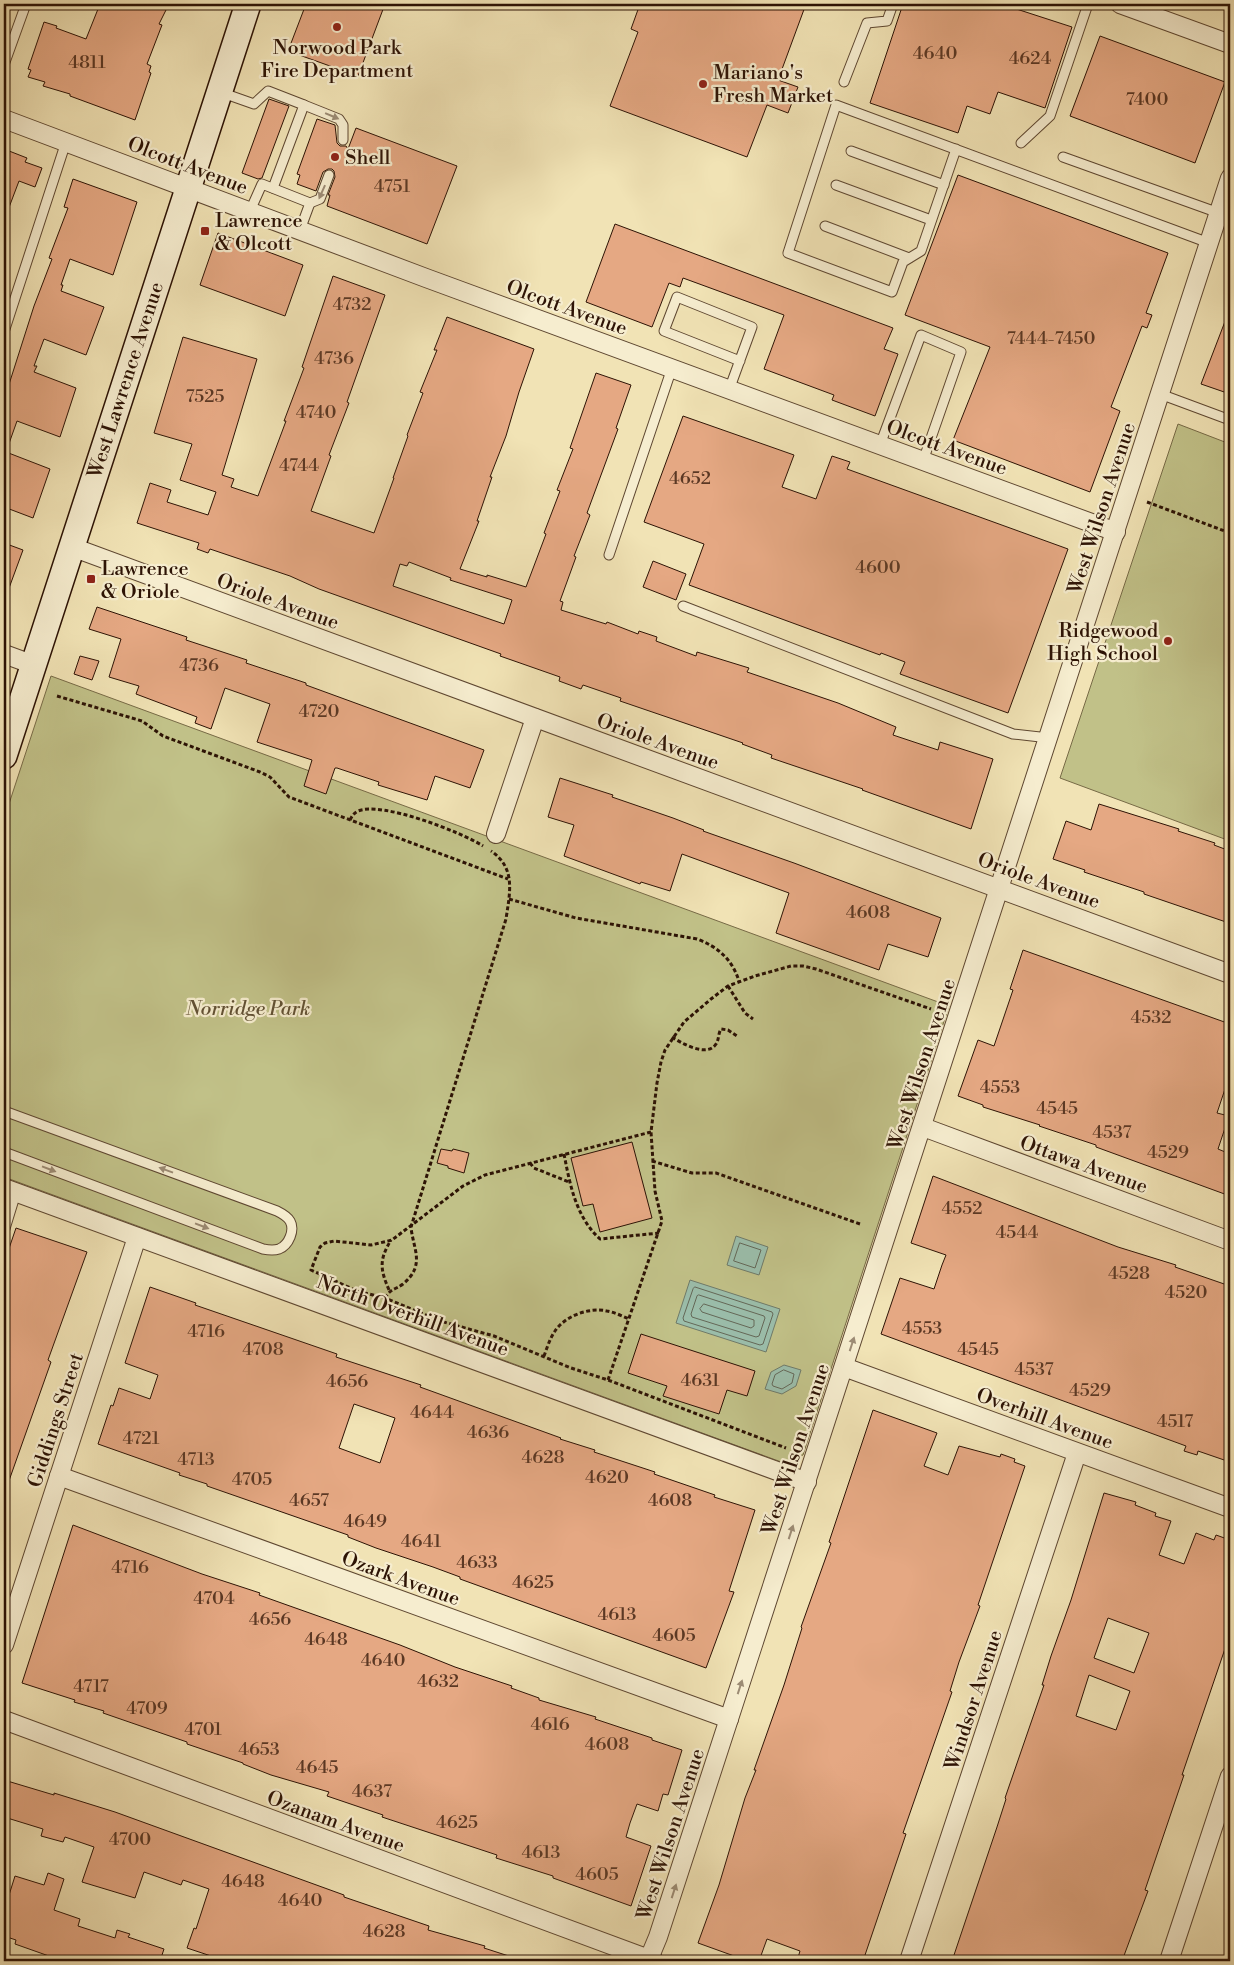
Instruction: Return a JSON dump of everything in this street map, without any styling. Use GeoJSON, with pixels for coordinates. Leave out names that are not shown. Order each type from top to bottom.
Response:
{"type":"FeatureCollection","features":[{"type":"Feature","properties":{"kind":"main road","name":"West Lawrence Avenue"},"geometry":{"type":"LineString","coordinates":[[4,756],[248,4]]}},
{"type":"Feature","properties":{"kind":"street"},"geometry":{"type":"LineString","coordinates":[[1120,4],[1230,44]]}},
{"type":"Feature","properties":{"kind":"street","name":"Olcott Avenue"},"geometry":{"type":"LineString","coordinates":[[4,119],[729,390],[1116,532]]}},
{"type":"Feature","properties":{"kind":"street","name":"West Wilson Avenue"},"geometry":{"type":"LineString","coordinates":[[650,1961],[1001,888],[1209,243],[1225,215],[1230,178]]}},
{"type":"Feature","properties":{"kind":"street","name":"Oriole Avenue"},"geometry":{"type":"LineString","coordinates":[[72,547],[1230,974]]}},
{"type":"Feature","properties":{"kind":"street"},"geometry":{"type":"LineString","coordinates":[[4,654],[34,665]]}},
{"type":"Feature","properties":{"kind":"street"},"geometry":{"type":"LineString","coordinates":[[496,834],[535,718]]}},
{"type":"Feature","properties":{"kind":"street","name":"Ottawa Avenue"},"geometry":{"type":"LineString","coordinates":[[922,1127],[1230,1241]]}},
{"type":"Feature","properties":{"kind":"street","name":"North Overhill Avenue"},"geometry":{"type":"LineString","coordinates":[[10,1191],[807,1482]]}},
{"type":"Feature","properties":{"kind":"street","name":"Giddings Street"},"geometry":{"type":"LineString","coordinates":[[4,1645],[137,1237]]}},
{"type":"Feature","properties":{"kind":"street","name":"Overhill Avenue"},"geometry":{"type":"LineString","coordinates":[[844,1367],[1230,1508]]}},
{"type":"Feature","properties":{"kind":"street","name":"Windsor Avenue"},"geometry":{"type":"LineString","coordinates":[[909,1961],[1077,1452]]}},
{"type":"Feature","properties":{"kind":"street","name":"Ozark Avenue"},"geometry":{"type":"LineString","coordinates":[[59,1476],[730,1719]]}},
{"type":"Feature","properties":{"kind":"street","name":"Ozanam Avenue"},"geometry":{"type":"LineString","coordinates":[[4,1720],[650,1961]]}},
{"type":"Feature","properties":{"kind":"street"},"geometry":{"type":"LineString","coordinates":[[1169,1961],[1230,1776]]}},
{"type":"Feature","properties":{"kind":"lane"},"geometry":{"type":"LineString","coordinates":[[4,65],[26,4]]}},
{"type":"Feature","properties":{"kind":"lane"},"geometry":{"type":"LineString","coordinates":[[844,82],[867,23],[887,21],[892,4]]}},
{"type":"Feature","properties":{"kind":"lane"},"geometry":{"type":"LineString","coordinates":[[1021,142],[1050,116],[1088,4]]}},
{"type":"Feature","properties":{"kind":"lane"},"geometry":{"type":"LineString","coordinates":[[219,92],[254,104],[268,92],[304,105],[339,119],[343,125],[342,140]]}},
{"type":"Feature","properties":{"kind":"lane"},"geometry":{"type":"LineString","coordinates":[[273,188],[304,105]]}},
{"type":"Feature","properties":{"kind":"lane"},"geometry":{"type":"LineString","coordinates":[[956,149],[921,251],[903,262],[892,292],[788,254],[836,105],[956,149],[1209,243]]}},
{"type":"Feature","properties":{"kind":"lane"},"geometry":{"type":"LineString","coordinates":[[4,332],[66,142]]}},
{"type":"Feature","properties":{"kind":"lane"},"geometry":{"type":"LineString","coordinates":[[852,151],[944,184]]}},
{"type":"Feature","properties":{"kind":"lane"},"geometry":{"type":"LineString","coordinates":[[1063,157],[1225,215]]}},
{"type":"Feature","properties":{"kind":"lane"},"geometry":{"type":"LineString","coordinates":[[250,212],[262,184],[310,202],[320,199],[329,176]]}},
{"type":"Feature","properties":{"kind":"lane"},"geometry":{"type":"LineString","coordinates":[[836,185],[931,220]]}},
{"type":"Feature","properties":{"kind":"lane"},"geometry":{"type":"LineString","coordinates":[[300,230],[310,202]]}},
{"type":"Feature","properties":{"kind":"lane"},"geometry":{"type":"LineString","coordinates":[[825,226],[909,258]]}},
{"type":"Feature","properties":{"kind":"lane"},"geometry":{"type":"LineString","coordinates":[[729,390],[740,361],[752,327],[677,297],[664,331],[740,361]]}},
{"type":"Feature","properties":{"kind":"lane"},"geometry":{"type":"LineString","coordinates":[[880,445],[921,335],[961,352],[923,461]]}},
{"type":"Feature","properties":{"kind":"lane"},"geometry":{"type":"LineString","coordinates":[[609,555],[672,368]]}},
{"type":"Feature","properties":{"kind":"lane"},"geometry":{"type":"LineString","coordinates":[[1160,394],[1230,420]]}},
{"type":"Feature","properties":{"kind":"lane"},"geometry":{"type":"LineString","coordinates":[[683,606],[1013,734],[1049,738]]}},
{"type":"Feature","properties":{"kind":"lane"},"geometry":{"type":"LineString","coordinates":[[4,1111],[276,1211],[290,1220],[292,1228],[290,1237],[286,1245],[271,1251],[4,1152]]}},
{"type":"Feature","properties":{"kind":"lane"},"geometry":{"type":"LineString","coordinates":[[4,1232],[10,1191]]}},
{"type":"Feature","properties":{"kind":"path"},"geometry":{"type":"LineString","coordinates":[[1147,502],[1230,533]]}},
{"type":"Feature","properties":{"kind":"path"},"geometry":{"type":"LineString","coordinates":[[57,696],[142,721],[163,736],[270,777],[289,797],[509,879]]}},
{"type":"Feature","properties":{"kind":"path"},"geometry":{"type":"LineString","coordinates":[[350,820],[358,811],[372,809],[394,811],[471,838],[499,856],[507,867],[509,879],[509,900],[506,919],[411,1227],[412,1241],[418,1258],[415,1268],[404,1284],[389,1291],[385,1298]]}},
{"type":"Feature","properties":{"kind":"path"},"geometry":{"type":"LineString","coordinates":[[509,900],[576,918],[702,941],[723,953],[736,969],[740,981]]}},
{"type":"Feature","properties":{"kind":"path"},"geometry":{"type":"LineString","coordinates":[[608,1380],[662,1222],[657,1204],[651,1132],[661,1062],[672,1037],[684,1022],[728,986],[776,969],[802,966],[931,1009]]}},
{"type":"Feature","properties":{"kind":"path"},"geometry":{"type":"LineString","coordinates":[[728,986],[753,1019]]}},
{"type":"Feature","properties":{"kind":"path"},"geometry":{"type":"LineString","coordinates":[[672,1037],[688,1047],[700,1049],[713,1047],[716,1044],[721,1029],[728,1030],[737,1036]]}},
{"type":"Feature","properties":{"kind":"path"},"geometry":{"type":"LineString","coordinates":[[651,1132],[501,1170],[473,1180],[392,1240],[371,1245],[334,1241],[324,1243],[320,1247],[311,1270],[358,1291],[385,1298],[440,1321],[494,1336],[571,1368],[608,1380],[786,1448]]}},
{"type":"Feature","properties":{"kind":"path"},"geometry":{"type":"LineString","coordinates":[[564,1154],[569,1183],[583,1217],[591,1231],[600,1239],[659,1233]]}},
{"type":"Feature","properties":{"kind":"path"},"geometry":{"type":"LineString","coordinates":[[652,1161],[692,1173],[716,1174],[860,1224]]}},
{"type":"Feature","properties":{"kind":"path"},"geometry":{"type":"LineString","coordinates":[[530,1163],[534,1168],[569,1183]]}},
{"type":"Feature","properties":{"kind":"path"},"geometry":{"type":"LineString","coordinates":[[389,1291],[383,1276],[382,1264],[384,1252],[392,1240]]}},
{"type":"Feature","properties":{"kind":"path"},"geometry":{"type":"LineString","coordinates":[[544,1356],[554,1332],[562,1323],[573,1317],[597,1310],[607,1311],[629,1319]]}},
{"type":"Feature","properties":{"kind":"green space","name":"Ridgewood High School"},"geometry":{"type":"Polygon","coordinates":[[[1178,424],[1230,444],[1230,841],[1060,778],[1178,424]]]}},
{"type":"Feature","properties":{"kind":"green space","name":"Norridge Park"},"geometry":{"type":"Polygon","coordinates":[[[51,676],[949,1006],[803,1455],[784,1463],[4,1177],[4,819],[51,676]]]}},
{"type":"Feature","properties":{"kind":"water"},"geometry":{"type":"Polygon","coordinates":[[[736,1236],[768,1247],[759,1275],[727,1265],[736,1236]]]}},
{"type":"Feature","properties":{"kind":"water"},"geometry":{"type":"Polygon","coordinates":[[[690,1280],[780,1309],[766,1352],[676,1323],[690,1280]]]}},
{"type":"Feature","properties":{"kind":"water"},"geometry":{"type":"Polygon","coordinates":[[[784,1365],[801,1370],[796,1386],[782,1394],[765,1389],[771,1372],[784,1365]]]}},
{"type":"Feature","properties":{"kind":"building"},"geometry":{"type":"Polygon","coordinates":[[[100,4],[169,4],[159,24],[162,25],[147,64],[151,66],[149,72],[151,73],[135,120],[70,96],[70,94],[43,86],[45,82],[28,77],[31,70],[28,69],[44,22],[86,39],[100,4]]]}},
{"type":"Feature","properties":{"kind":"building","name":"Norwood Park Fire Department"},"geometry":{"type":"Polygon","coordinates":[[[306,4],[385,4],[358,76],[288,51],[306,4]]]}},
{"type":"Feature","properties":{"kind":"building","name":"Mariano's Fresh Market"},"geometry":{"type":"Polygon","coordinates":[[[640,4],[806,4],[778,80],[798,87],[788,113],[767,105],[747,157],[610,106],[638,32],[631,29],[640,4]]]}},
{"type":"Feature","properties":{"kind":"building"},"geometry":{"type":"Polygon","coordinates":[[[903,4],[1001,4],[1072,27],[1045,108],[998,92],[990,114],[967,106],[958,133],[870,103],[903,4]]]}},
{"type":"Feature","properties":{"kind":"building"},"geometry":{"type":"Polygon","coordinates":[[[1100,36],[1225,82],[1195,163],[1070,116],[1100,36]]]}},
{"type":"Feature","properties":{"kind":"building"},"geometry":{"type":"Polygon","coordinates":[[[269,99],[289,106],[262,178],[258,179],[242,173],[269,99]]]}},
{"type":"Feature","properties":{"kind":"building"},"geometry":{"type":"Polygon","coordinates":[[[317,119],[335,125],[337,143],[340,146],[346,146],[348,149],[356,128],[457,166],[427,244],[327,206],[330,195],[328,195],[335,177],[332,169],[323,172],[316,191],[297,184],[300,175],[297,174],[317,119]]]}},
{"type":"Feature","properties":{"kind":"building"},"geometry":{"type":"Polygon","coordinates":[[[4,149],[27,158],[25,162],[42,168],[35,187],[19,181],[5,218],[4,149]]]}},
{"type":"Feature","properties":{"kind":"building"},"geometry":{"type":"Polygon","coordinates":[[[958,175],[1168,253],[1146,313],[1152,315],[1147,328],[1142,326],[1111,407],[1120,411],[1090,492],[953,440],[990,347],[905,315],[958,175]]]}},
{"type":"Feature","properties":{"kind":"building"},"geometry":{"type":"Polygon","coordinates":[[[73,179],[137,202],[113,275],[70,259],[61,285],[63,285],[61,291],[104,307],[86,355],[44,339],[34,366],[37,366],[34,372],[76,388],[60,437],[17,421],[6,452],[50,469],[33,518],[4,507],[4,400],[34,306],[52,259],[49,258],[68,208],[64,207],[73,179]]]}},
{"type":"Feature","properties":{"kind":"building"},"geometry":{"type":"Polygon","coordinates":[[[615,224],[893,328],[884,349],[898,354],[875,416],[832,400],[834,395],[764,369],[784,315],[683,278],[680,287],[669,283],[652,327],[586,302],[615,224]]]}},
{"type":"Feature","properties":{"kind":"building"},"geometry":{"type":"Polygon","coordinates":[[[218,233],[303,265],[285,316],[200,285],[218,233]]]}},
{"type":"Feature","properties":{"kind":"building"},"geometry":{"type":"Polygon","coordinates":[[[333,276],[385,295],[311,511],[374,533],[423,393],[420,392],[437,350],[434,350],[447,317],[534,349],[506,436],[490,477],[492,477],[477,521],[479,521],[460,569],[526,587],[546,534],[544,533],[560,491],[557,490],[573,449],[570,448],[596,373],[631,385],[616,428],[618,429],[587,513],[590,515],[574,556],[576,557],[560,601],[563,602],[561,610],[606,624],[607,622],[638,634],[639,631],[657,637],[656,641],[696,656],[697,652],[749,668],[747,672],[838,703],[896,727],[893,735],[938,750],[940,742],[993,759],[971,829],[863,789],[771,758],[772,755],[743,743],[620,701],[621,698],[583,685],[581,689],[559,681],[560,677],[319,589],[290,576],[210,549],[208,553],[197,549],[199,543],[137,523],[150,483],[171,490],[167,502],[208,515],[216,492],[180,480],[192,444],[154,433],[183,337],[257,359],[222,475],[234,479],[231,487],[258,496],[286,421],[284,421],[304,368],[302,367],[333,276]],[[409,562],[407,566],[400,564],[393,586],[504,624],[512,600],[450,580],[451,578],[409,562]]]}},
{"type":"Feature","properties":{"kind":"building"},"geometry":{"type":"Polygon","coordinates":[[[1230,311],[1230,394],[1201,384],[1230,311]]]}},
{"type":"Feature","properties":{"kind":"building"},"geometry":{"type":"Polygon","coordinates":[[[683,416],[794,455],[782,487],[816,499],[832,456],[850,462],[847,469],[1068,549],[1008,713],[900,674],[905,662],[881,653],[880,655],[689,585],[704,544],[644,522],[683,416]]]}},
{"type":"Feature","properties":{"kind":"building"},"geometry":{"type":"Polygon","coordinates":[[[4,543],[23,550],[5,599],[4,598],[4,543]]]}},
{"type":"Feature","properties":{"kind":"building"},"geometry":{"type":"Polygon","coordinates":[[[653,561],[686,574],[676,600],[643,587],[653,561]]]}},
{"type":"Feature","properties":{"kind":"building"},"geometry":{"type":"Polygon","coordinates":[[[97,607],[187,637],[186,640],[247,660],[246,663],[306,683],[306,685],[484,750],[470,788],[435,776],[427,800],[378,785],[379,782],[337,768],[335,768],[326,794],[304,786],[312,760],[257,742],[270,704],[225,688],[211,729],[195,723],[197,717],[136,694],[139,686],[109,677],[121,639],[89,629],[97,607]]]}},
{"type":"Feature","properties":{"kind":"building"},"geometry":{"type":"Polygon","coordinates":[[[80,656],[99,661],[92,680],[74,674],[80,656]]]}},
{"type":"Feature","properties":{"kind":"building"},"geometry":{"type":"Polygon","coordinates":[[[560,778],[613,795],[612,797],[941,918],[928,957],[888,944],[879,970],[776,933],[789,893],[682,854],[670,891],[641,882],[640,884],[564,856],[574,825],[548,817],[560,778]]]}},
{"type":"Feature","properties":{"kind":"building"},"geometry":{"type":"Polygon","coordinates":[[[1099,804],[1179,829],[1178,831],[1215,843],[1214,845],[1230,851],[1230,911],[1226,922],[1144,894],[1144,892],[1084,872],[1085,870],[1053,859],[1066,821],[1091,830],[1099,804]]]}},
{"type":"Feature","properties":{"kind":"building"},"geometry":{"type":"Polygon","coordinates":[[[1023,950],[1230,1024],[1230,1074],[1217,1113],[1229,1116],[1218,1149],[1230,1154],[1230,1196],[1096,1147],[1096,1145],[983,1107],[983,1105],[958,1096],[978,1040],[994,1046],[1013,990],[1010,989],[1023,950]]]}},
{"type":"Feature","properties":{"kind":"building"},"geometry":{"type":"Polygon","coordinates":[[[632,1142],[652,1218],[600,1232],[593,1204],[583,1206],[571,1158],[632,1142]]]}},
{"type":"Feature","properties":{"kind":"building"},"geometry":{"type":"Polygon","coordinates":[[[441,1149],[452,1151],[453,1149],[469,1153],[464,1173],[437,1163],[441,1149]]]}},
{"type":"Feature","properties":{"kind":"building"},"geometry":{"type":"Polygon","coordinates":[[[933,1176],[1118,1247],[1176,1265],[1175,1267],[1230,1286],[1230,1462],[1198,1451],[1197,1455],[1184,1451],[1186,1446],[881,1334],[900,1278],[934,1289],[946,1255],[911,1243],[933,1176]]]}},
{"type":"Feature","properties":{"kind":"building"},"geometry":{"type":"Polygon","coordinates":[[[16,1228],[87,1252],[48,1360],[51,1362],[5,1492],[4,1263],[16,1228]]]}},
{"type":"Feature","properties":{"kind":"building"},"geometry":{"type":"Polygon","coordinates":[[[150,1287],[196,1303],[195,1305],[337,1354],[336,1357],[421,1385],[420,1387],[560,1439],[595,1450],[594,1452],[655,1472],[654,1474],[715,1495],[714,1497],[755,1510],[729,1591],[734,1592],[706,1668],[460,1579],[460,1577],[433,1567],[376,1548],[348,1537],[348,1535],[207,1486],[207,1484],[179,1475],[180,1473],[98,1444],[111,1405],[113,1406],[119,1388],[150,1399],[158,1375],[125,1363],[150,1287]],[[354,1404],[339,1448],[380,1463],[395,1418],[354,1404]]]}},
{"type":"Feature","properties":{"kind":"building"},"geometry":{"type":"Polygon","coordinates":[[[641,1334],[755,1371],[747,1396],[727,1390],[719,1414],[663,1396],[667,1386],[628,1373],[641,1334]]]}},
{"type":"Feature","properties":{"kind":"building"},"geometry":{"type":"Polygon","coordinates":[[[873,1410],[937,1433],[924,1466],[948,1475],[959,1446],[1000,1457],[1001,1454],[1015,1459],[1014,1462],[1025,1466],[978,1605],[980,1606],[959,1662],[950,1691],[952,1692],[903,1833],[906,1834],[863,1961],[797,1961],[800,1951],[767,1939],[759,1961],[748,1961],[698,1943],[719,1885],[745,1798],[756,1770],[754,1770],[831,1543],[829,1542],[873,1410]]]}},
{"type":"Feature","properties":{"kind":"building"},"geometry":{"type":"Polygon","coordinates":[[[1104,1493],[1136,1502],[1135,1505],[1156,1513],[1155,1516],[1171,1521],[1159,1555],[1184,1564],[1196,1533],[1214,1540],[1216,1535],[1230,1540],[1230,1634],[1145,1890],[1148,1891],[1122,1961],[952,1961],[1044,1685],[1042,1685],[1051,1656],[1071,1600],[1104,1493]],[[1108,1618],[1094,1658],[1134,1673],[1149,1633],[1108,1618]],[[1089,1675],[1076,1716],[1116,1730],[1130,1691],[1089,1675]]]}},
{"type":"Feature","properties":{"kind":"building"},"geometry":{"type":"Polygon","coordinates":[[[73,1525],[455,1667],[512,1686],[511,1688],[539,1698],[539,1700],[596,1717],[595,1719],[682,1750],[668,1795],[663,1794],[658,1811],[637,1804],[630,1823],[626,1837],[651,1846],[631,1906],[553,1878],[553,1876],[496,1858],[497,1855],[382,1817],[383,1815],[327,1796],[329,1792],[271,1775],[243,1763],[187,1744],[187,1742],[103,1713],[104,1711],[74,1702],[75,1700],[22,1683],[73,1525]]]}},
{"type":"Feature","properties":{"kind":"building"},"geometry":{"type":"Polygon","coordinates":[[[4,1780],[115,1812],[344,1895],[344,1897],[429,1926],[428,1930],[485,1946],[484,1948],[518,1959],[518,1961],[226,1961],[187,1948],[194,1928],[196,1929],[209,1889],[183,1880],[181,1885],[144,1872],[135,1898],[82,1882],[94,1847],[65,1837],[63,1842],[41,1836],[43,1829],[4,1817],[4,1780]]]}},
{"type":"Feature","properties":{"kind":"building"},"geometry":{"type":"Polygon","coordinates":[[[48,1873],[64,1879],[54,1910],[80,1919],[78,1926],[115,1938],[117,1930],[130,1934],[128,1937],[164,1949],[160,1961],[63,1961],[15,1944],[16,1940],[4,1936],[4,1911],[15,1876],[44,1885],[48,1873]]]}},
{"type":"Feature","properties":{"kind":"place","name":"Norwood Park Fire Department"},"geometry":{"type":"Point","coordinates":[337,27]}},
{"type":"Feature","properties":{"kind":"place","name":"Mariano's Fresh Market"},"geometry":{"type":"Point","coordinates":[703,84]}},
{"type":"Feature","properties":{"kind":"place","name":"Shell"},"geometry":{"type":"Point","coordinates":[335,157]}},
{"type":"Feature","properties":{"kind":"place","name":"Lawrence & Olcott"},"geometry":{"type":"Point","coordinates":[205,231]}},
{"type":"Feature","properties":{"kind":"place","name":"Lawrence & Oriole"},"geometry":{"type":"Point","coordinates":[91,579]}},
{"type":"Feature","properties":{"kind":"place","name":"Ridgewood High School"},"geometry":{"type":"Point","coordinates":[1168,641]}}]}
